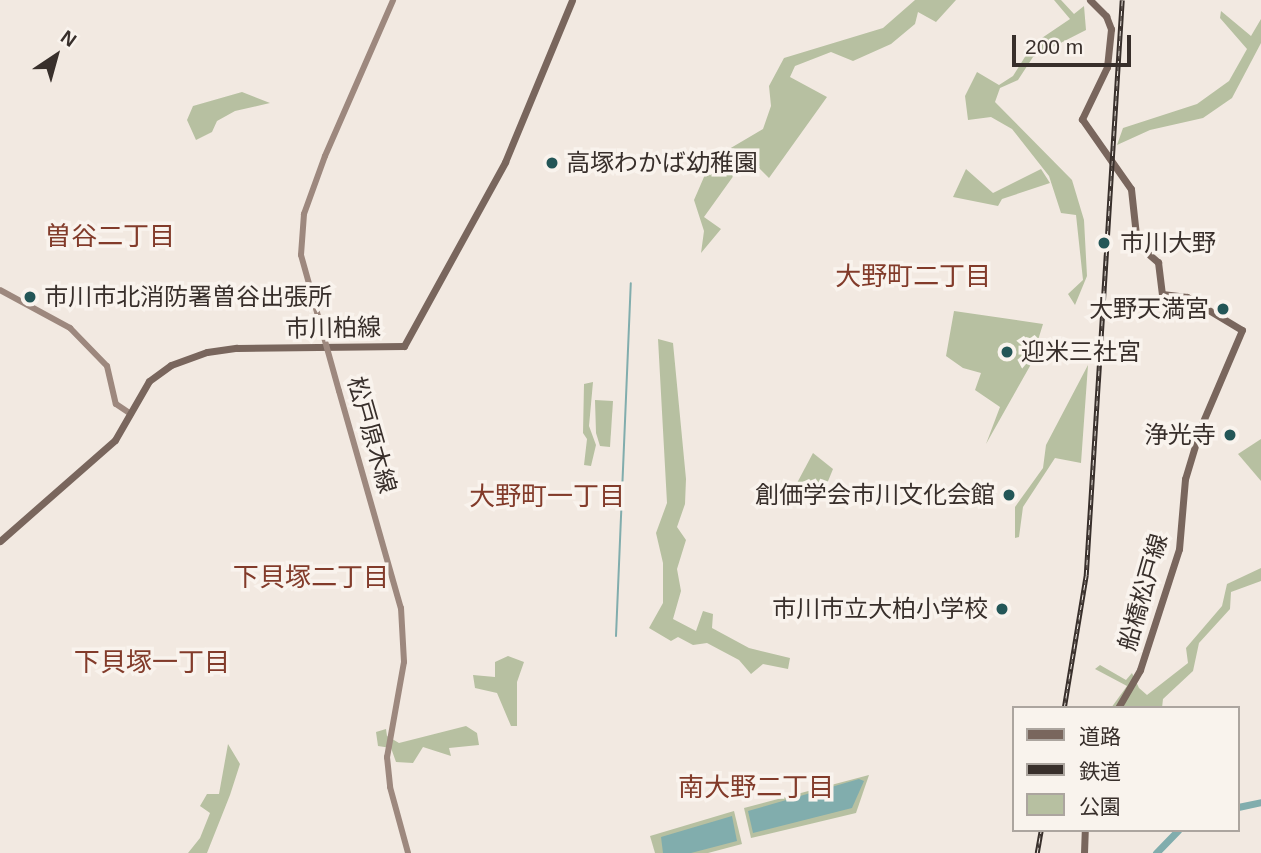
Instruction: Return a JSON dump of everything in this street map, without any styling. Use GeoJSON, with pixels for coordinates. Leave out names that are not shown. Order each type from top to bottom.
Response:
{"type":"FeatureCollection","features":[{"type":"Feature","properties":{"kind":"main road","name":"松戸原木線"},"geometry":{"type":"LineString","coordinates":[[393,0],[325,156],[301,226],[301,255],[401,608],[404,662],[387,757],[390,788],[408,853]]}},
{"type":"Feature","properties":{"kind":"main road","name":"市川柏線"},"geometry":{"type":"LineString","coordinates":[[0,541],[115,440],[155,374],[207,352],[404,346],[505,162],[572,0]]}},
{"type":"Feature","properties":{"kind":"main road","name":"船橋松戸線"},"geometry":{"type":"LineString","coordinates":[[1090,0],[1107,16],[1111,29],[1107,67],[1082,118],[1131,189],[1137,244],[1158,262],[1162,294],[1183,295],[1242,330],[1201,426],[1185,479],[1180,549],[1140,670],[1119,706]]}},
{"type":"Feature","properties":{"kind":"main road"},"geometry":{"type":"LineString","coordinates":[[0,290],[71,328],[107,366],[116,404],[131,414]]}},
{"type":"Feature","properties":{"kind":"main road"},"geometry":{"type":"LineString","coordinates":[[1084,853],[1085,832]]}},
{"type":"Feature","properties":{"kind":"green space"},"geometry":{"type":"Polygon","coordinates":[[[915,0],[956,0],[936,22],[918,12],[915,24],[891,44],[853,61],[831,52],[795,66],[790,77],[827,97],[769,178],[759,168],[737,171],[704,217],[721,229],[701,253],[704,231],[694,200],[707,170],[724,152],[763,129],[771,106],[769,86],[784,58],[883,28],[915,0]]]}},
{"type":"Feature","properties":{"kind":"green space"},"geometry":{"type":"Polygon","coordinates":[[[1054,0],[1061,0],[1074,14],[1084,6],[1086,30],[1033,57],[1018,80],[1000,88],[995,102],[1072,180],[1084,220],[1087,276],[1075,305],[1068,294],[1083,280],[1076,215],[1061,213],[1049,176],[1012,129],[991,117],[968,120],[965,96],[977,72],[999,85],[1013,76],[1033,44],[1070,19],[1054,0]]]}},
{"type":"Feature","properties":{"kind":"green space"},"geometry":{"type":"Polygon","coordinates":[[[1221,11],[1251,36],[1261,19],[1261,43],[1232,98],[1203,118],[1150,130],[1117,145],[1123,128],[1197,104],[1229,81],[1247,49],[1220,18],[1221,11]]]}},
{"type":"Feature","properties":{"kind":"green space"},"geometry":{"type":"Polygon","coordinates":[[[242,92],[270,103],[235,111],[217,121],[212,132],[196,140],[187,120],[193,106],[242,92]]]}},
{"type":"Feature","properties":{"kind":"green space"},"geometry":{"type":"Polygon","coordinates":[[[966,169],[993,193],[1041,169],[1050,183],[1002,199],[998,206],[953,197],[966,169]]]}},
{"type":"Feature","properties":{"kind":"green space"},"geometry":{"type":"Polygon","coordinates":[[[954,311],[1043,324],[1030,366],[986,444],[1000,407],[975,390],[981,373],[963,368],[946,356],[954,311]]]}},
{"type":"Feature","properties":{"kind":"green space"},"geometry":{"type":"Polygon","coordinates":[[[658,339],[673,343],[686,479],[685,504],[677,527],[686,540],[677,569],[681,591],[673,619],[696,631],[703,611],[713,614],[712,628],[749,648],[790,658],[788,669],[763,664],[751,674],[739,660],[707,643],[693,645],[678,637],[671,641],[649,628],[663,603],[663,563],[656,533],[667,503],[658,339]]]}},
{"type":"Feature","properties":{"kind":"green space"},"geometry":{"type":"Polygon","coordinates":[[[1088,365],[1081,463],[1055,458],[1023,507],[1019,537],[1015,538],[1015,507],[1043,468],[1046,445],[1088,365]]]}},
{"type":"Feature","properties":{"kind":"green space"},"geometry":{"type":"Polygon","coordinates":[[[593,382],[589,426],[596,445],[591,466],[584,465],[587,439],[583,433],[584,384],[593,382]]]}},
{"type":"Feature","properties":{"kind":"green space"},"geometry":{"type":"Polygon","coordinates":[[[595,400],[613,401],[610,447],[600,446],[596,433],[595,400]]]}},
{"type":"Feature","properties":{"kind":"green space"},"geometry":{"type":"Polygon","coordinates":[[[1261,439],[1261,481],[1238,454],[1261,439]]]}},
{"type":"Feature","properties":{"kind":"green space"},"geometry":{"type":"Polygon","coordinates":[[[813,453],[833,469],[824,491],[797,483],[813,453]]]}},
{"type":"Feature","properties":{"kind":"green space"},"geometry":{"type":"Polygon","coordinates":[[[1261,568],[1261,581],[1231,592],[1230,609],[1199,643],[1193,671],[1163,699],[1162,706],[1112,706],[1127,686],[1095,669],[1100,665],[1126,680],[1132,673],[1139,688],[1147,695],[1188,663],[1186,648],[1222,606],[1227,584],[1261,568]]]}},
{"type":"Feature","properties":{"kind":"green space"},"geometry":{"type":"Polygon","coordinates":[[[508,656],[524,662],[517,682],[517,726],[511,726],[497,693],[475,688],[473,675],[495,677],[495,662],[508,656]]]}},
{"type":"Feature","properties":{"kind":"green space"},"geometry":{"type":"Polygon","coordinates":[[[466,726],[477,733],[479,745],[449,748],[451,756],[423,747],[413,763],[396,762],[391,748],[378,746],[376,732],[386,729],[387,736],[399,743],[466,726]]]}},
{"type":"Feature","properties":{"kind":"green space"},"geometry":{"type":"Polygon","coordinates":[[[228,744],[240,764],[230,795],[207,853],[188,853],[200,838],[210,813],[200,806],[207,794],[219,794],[228,744]]]}},
{"type":"Feature","properties":{"kind":"green space"},"geometry":{"type":"Polygon","coordinates":[[[869,775],[856,813],[751,838],[744,808],[869,775]]]}},
{"type":"Feature","properties":{"kind":"green space"},"geometry":{"type":"Polygon","coordinates":[[[734,811],[742,844],[708,853],[655,853],[650,836],[734,811]]]}},
{"type":"Feature","properties":{"kind":"water"},"geometry":{"type":"Polygon","coordinates":[[[859,779],[864,781],[852,808],[753,833],[748,811],[859,779]]]}},
{"type":"Feature","properties":{"kind":"water"},"geometry":{"type":"Polygon","coordinates":[[[732,816],[737,841],[691,853],[663,853],[661,837],[732,816]]]}},
{"type":"Feature","properties":{"kind":"waterway"},"geometry":{"type":"LineString","coordinates":[[616,636],[631,283]]}},
{"type":"Feature","properties":{"kind":"waterway"},"geometry":{"type":"LineString","coordinates":[[1240,807],[1261,802]]}},
{"type":"Feature","properties":{"kind":"waterway"},"geometry":{"type":"LineString","coordinates":[[1156,853],[1176,832]]}},
{"type":"Feature","properties":{"kind":"railway"},"geometry":{"type":"LineString","coordinates":[[1064,706],[1086,575],[1122,0]]}},
{"type":"Feature","properties":{"kind":"railway"},"geometry":{"type":"LineString","coordinates":[[1037,853],[1041,832]]}},
{"type":"Feature","properties":{"kind":"place","name":"高塚わかば幼稚園"},"geometry":{"type":"Point","coordinates":[552,163]}},
{"type":"Feature","properties":{"kind":"place","name":"市川大野"},"geometry":{"type":"Point","coordinates":[1104,243]}},
{"type":"Feature","properties":{"kind":"place","name":"市川市北消防署曽谷出張所"},"geometry":{"type":"Point","coordinates":[30,297]}},
{"type":"Feature","properties":{"kind":"place","name":"大野天満宮"},"geometry":{"type":"Point","coordinates":[1223,309]}},
{"type":"Feature","properties":{"kind":"place","name":"迎米三社宮"},"geometry":{"type":"Point","coordinates":[1007,352]}},
{"type":"Feature","properties":{"kind":"place","name":"浄光寺"},"geometry":{"type":"Point","coordinates":[1230,435]}},
{"type":"Feature","properties":{"kind":"place","name":"創価学会市川文化会館"},"geometry":{"type":"Point","coordinates":[1009,495]}},
{"type":"Feature","properties":{"kind":"place","name":"市川市立大柏小学校"},"geometry":{"type":"Point","coordinates":[1002,609]}},
{"type":"Feature","properties":{"kind":"district","name":"曽谷二丁目"},"geometry":{"type":"Point","coordinates":[110,237]}},
{"type":"Feature","properties":{"kind":"district","name":"大野町二丁目"},"geometry":{"type":"Point","coordinates":[913,277]}},
{"type":"Feature","properties":{"kind":"district","name":"大野町一丁目"},"geometry":{"type":"Point","coordinates":[547,497]}},
{"type":"Feature","properties":{"kind":"district","name":"下貝塚二丁目"},"geometry":{"type":"Point","coordinates":[311,578]}},
{"type":"Feature","properties":{"kind":"district","name":"下貝塚一丁目"},"geometry":{"type":"Point","coordinates":[152,663]}},
{"type":"Feature","properties":{"kind":"district","name":"南大野二丁目"},"geometry":{"type":"Point","coordinates":[756,788]}}]}
